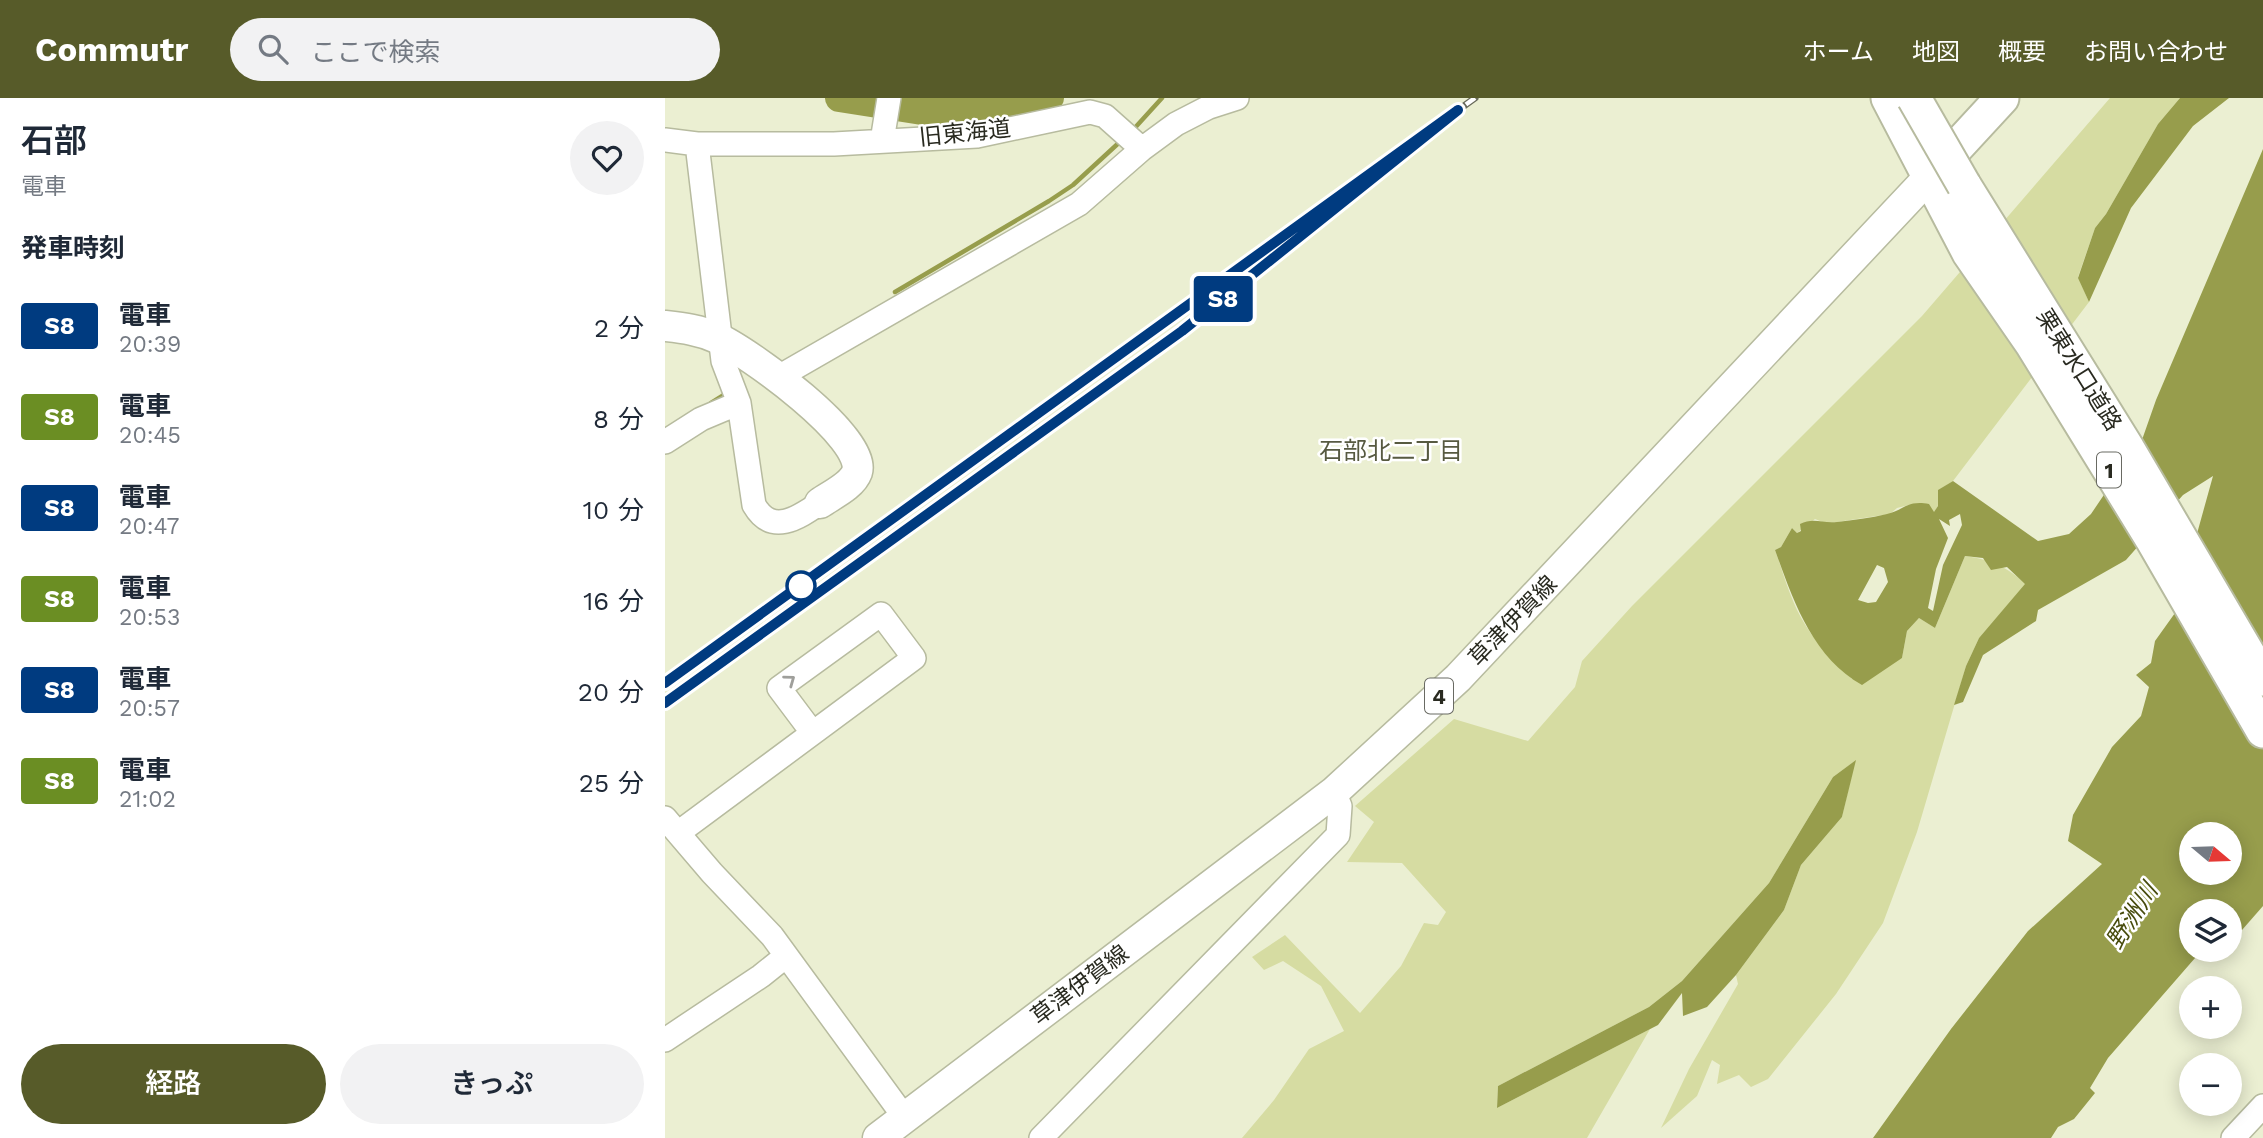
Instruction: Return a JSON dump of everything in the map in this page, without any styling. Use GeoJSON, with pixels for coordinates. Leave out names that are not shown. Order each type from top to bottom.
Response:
{"type":"FeatureCollection","features":[{"type":"Feature","properties":{"kind":"highway","name":"1"},"geometry":{"type":"LineString","coordinates":[[1888,98],[1930,176]]}},
{"type":"Feature","properties":{"kind":"highway","name":"栗東水口道路"},"geometry":{"type":"LineString","coordinates":[[1914,98],[1964,185],[2128,449],[2263,679]]}},
{"type":"Feature","properties":{"kind":"highway","name":"1"},"geometry":{"type":"LineString","coordinates":[[1924,98],[1923,135],[1930,176]]}},
{"type":"Feature","properties":{"kind":"highway"},"geometry":{"type":"LineString","coordinates":[[1930,176],[2002,98]]}},
{"type":"Feature","properties":{"kind":"highway","name":"栗東水口道路"},"geometry":{"type":"LineString","coordinates":[[1930,176],[1969,253],[2032,344],[2152,539],[2263,731]]}},
{"type":"Feature","properties":{"kind":"main road","name":"草津伊賀線"},"geometry":{"type":"LineString","coordinates":[[878,1138],[1334,793],[1458,678],[1930,176]]}},
{"type":"Feature","properties":{"kind":"main road"},"geometry":{"type":"LineString","coordinates":[[665,326],[696,330],[719,339],[769,371],[842,435],[857,458],[857,473],[852,480],[820,503]]}},
{"type":"Feature","properties":{"kind":"street"},"geometry":{"type":"LineString","coordinates":[[883,134],[889,98]]}},
{"type":"Feature","properties":{"kind":"street"},"geometry":{"type":"LineString","coordinates":[[769,371],[789,371],[1079,204],[1142,149],[1176,124],[1209,107],[1237,98]]}},
{"type":"Feature","properties":{"kind":"street","name":"旧東海道"},"geometry":{"type":"LineString","coordinates":[[665,140],[697,144],[834,144],[883,134],[977,136],[1090,112],[1103,105],[1142,149]]}},
{"type":"Feature","properties":{"kind":"street"},"geometry":{"type":"LineString","coordinates":[[697,144],[719,339],[723,360],[735,393],[751,495],[759,513],[775,521],[796,519],[820,503]]}},
{"type":"Feature","properties":{"kind":"street"},"geometry":{"type":"LineString","coordinates":[[665,442],[735,393]]}},
{"type":"Feature","properties":{"kind":"street"},"geometry":{"type":"LineString","coordinates":[[812,732],[779,688],[881,614],[914,658],[812,732],[671,826],[772,936],[905,1118]]}},
{"type":"Feature","properties":{"kind":"street"},"geometry":{"type":"LineString","coordinates":[[1041,1138],[1338,835],[1340,806],[1334,793]]}},
{"type":"Feature","properties":{"kind":"street"},"geometry":{"type":"LineString","coordinates":[[665,1040],[761,976],[786,956]]}},
{"type":"Feature","properties":{"kind":"street"},"geometry":{"type":"LineString","coordinates":[[2233,1138],[2263,1106]]}},
{"type":"Feature","properties":{"kind":"shaded area"},"geometry":{"type":"Polygon","coordinates":[[[2110,98],[2180,98],[2158,124],[2106,214],[2095,228],[2078,277],[2089,302],[1953,481],[1939,490],[1938,506],[1934,513],[1913,504],[1897,508],[1890,514],[1825,523],[1815,519],[1797,533],[1792,528],[1781,547],[1775,550],[1792,598],[1806,626],[1852,679],[1902,658],[1907,631],[1919,618],[1935,628],[1965,556],[1998,565],[2026,584],[1979,638],[1966,666],[1917,832],[1883,923],[1836,994],[1768,1079],[1751,1087],[1739,1075],[1717,1084],[1720,1065],[1712,1060],[1697,1096],[1661,1128],[1689,1069],[1738,984],[1736,975],[1784,910],[1801,865],[1842,817],[1855,761],[1833,777],[1769,883],[1682,981],[1649,1007],[1498,1086],[1497,1108],[1650,1029],[1587,1138],[1242,1138],[1274,1100],[1309,1049],[1344,1031],[1321,986],[1283,961],[1264,970],[1252,957],[1285,935],[1360,1013],[1401,966],[1424,923],[1438,925],[1446,912],[1402,863],[1347,862],[1374,822],[1355,806],[1454,719],[1528,741],[1575,687],[1582,661],[1632,606],[1922,316],[2110,98]]]}},
{"type":"Feature","properties":{"kind":"water"},"geometry":{"type":"Polygon","coordinates":[[[2180,98],[2229,98],[2193,126],[2131,208],[2089,302],[2078,278],[2095,228],[2106,214],[2158,124],[2180,98]]]}},
{"type":"Feature","properties":{"kind":"water","name":"野洲川"},"geometry":{"type":"Polygon","coordinates":[[[2263,149],[2263,906],[2242,930],[2242,899],[2179,899],[2179,962],[2192,962],[2108,1058],[2090,1088],[2095,1093],[2074,1119],[2058,1127],[2051,1138],[1873,1138],[1951,1029],[2028,931],[2102,864],[2068,841],[2073,815],[2112,747],[2141,716],[2149,687],[2136,675],[2151,663],[2155,641],[2175,613],[2213,476],[2183,495],[2126,560],[2038,610],[2036,621],[1983,655],[1963,702],[1954,705],[1966,666],[1979,638],[2025,584],[2007,567],[1991,570],[1983,558],[1965,556],[1935,628],[1919,618],[1907,631],[1902,658],[1862,685],[1830,659],[1817,643],[1797,607],[1775,550],[1781,547],[1792,528],[1797,533],[1801,531],[1800,524],[1805,522],[1868,518],[1916,503],[1929,504],[1934,512],[1938,506],[1938,490],[1953,481],[2038,541],[2069,534],[2091,514],[2143,437],[2156,400],[2263,149]],[[1960,514],[1949,520],[1950,526],[1939,519],[1948,538],[1936,569],[1928,608],[1933,611],[1943,565],[1962,525],[1960,514]],[[1877,565],[1858,600],[1876,602],[1888,582],[1884,568],[1877,565]]]}},
{"type":"Feature","properties":{"kind":"water"},"geometry":{"type":"Polygon","coordinates":[[[1856,760],[1842,817],[1801,865],[1784,910],[1736,975],[1707,1007],[1683,1016],[1682,993],[1658,1025],[1497,1108],[1498,1086],[1649,1007],[1682,981],[1769,883],[1833,777],[1856,760]]]}},
{"type":"Feature","properties":{"kind":"waterway"},"geometry":{"type":"LineString","coordinates":[[839,98],[922,111],[968,111],[1050,98]]}},
{"type":"Feature","properties":{"kind":"waterway"},"geometry":{"type":"LineString","coordinates":[[1132,131],[1162,98]]}},
{"type":"Feature","properties":{"kind":"waterway"},"geometry":{"type":"LineString","coordinates":[[895,292],[1073,185],[1123,139]]}},
{"type":"Feature","properties":{"kind":"waterway"},"geometry":{"type":"LineString","coordinates":[[711,403],[727,393]]}},
{"type":"Feature","properties":{"kind":"railway"},"geometry":{"type":"LineString","coordinates":[[665,683],[1475,98]]}},
{"type":"Feature","properties":{"kind":"railway"},"geometry":{"type":"LineString","coordinates":[[665,703],[1112,382],[1244,283],[1297,239]]}},
{"type":"Feature","properties":{"kind":"train","name":"S8"},"geometry":{"type":"LineString","coordinates":[[665,683],[1458,110],[1182,331],[665,703]]}},
{"type":"Feature","properties":{"kind":"district","name":"石部北二丁目"},"geometry":{"type":"Point","coordinates":[1391,451]}}]}
